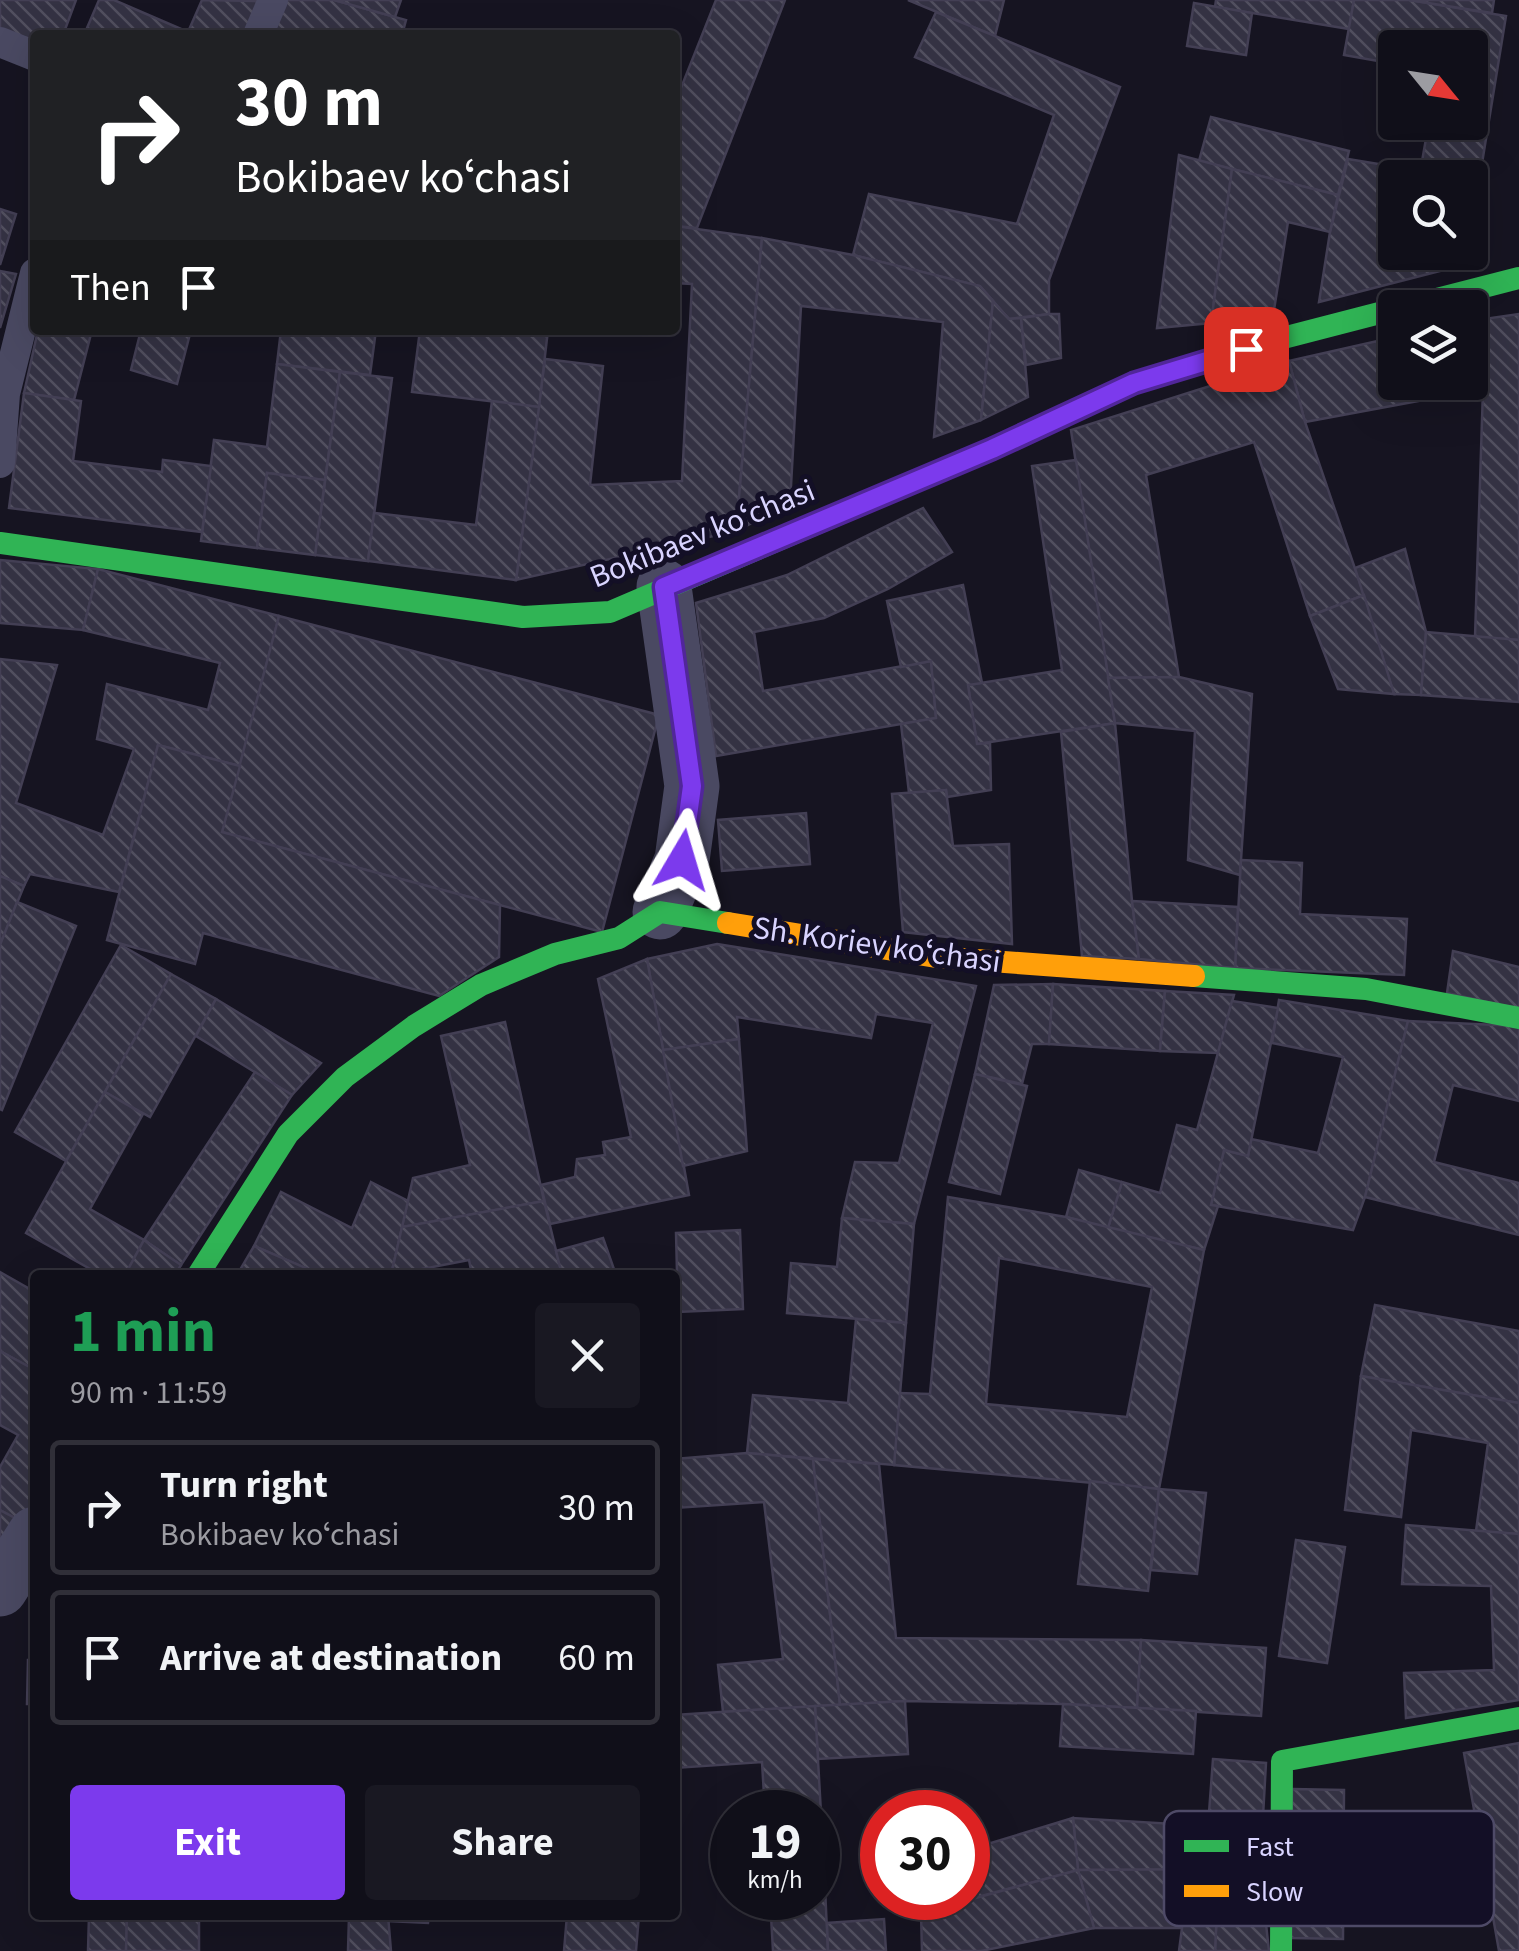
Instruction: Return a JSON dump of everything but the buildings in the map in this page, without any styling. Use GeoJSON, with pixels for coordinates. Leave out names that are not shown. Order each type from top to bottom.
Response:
{"type":"FeatureCollection","features":[{"type":"Feature","properties":{"kind":"street","name":"Bokibaev koʻchasi"},"geometry":{"type":"LineString","coordinates":[[1471,290],[1519,278]]}},
{"type":"Feature","properties":{"kind":"street","name":"Bokibaev koʻchasi"},"geometry":{"type":"LineString","coordinates":[[0,543],[523,617],[610,612],[992,449],[1134,383],[1378,313]]}},
{"type":"Feature","properties":{"kind":"street"},"geometry":{"type":"LineString","coordinates":[[201,1270],[288,1134],[345,1077],[414,1026],[481,985],[556,954],[619,938],[660,912],[682,860],[692,786],[664,587]]}},
{"type":"Feature","properties":{"kind":"street","name":"Sh. Koriev koʻchasi"},"geometry":{"type":"LineString","coordinates":[[660,912],[936,957],[1366,989],[1519,1018]]}},
{"type":"Feature","properties":{"kind":"street"},"geometry":{"type":"LineString","coordinates":[[0,1589],[30,1542]]}},
{"type":"Feature","properties":{"kind":"street"},"geometry":{"type":"LineString","coordinates":[[1282,1811],[1282,1761],[1519,1718]]}},
{"type":"Feature","properties":{"kind":"street"},"geometry":{"type":"LineString","coordinates":[[1281,1926],[1281,1951]]}},
{"type":"Feature","properties":{"kind":"lane"},"geometry":{"type":"LineString","coordinates":[[260,30],[273,0]]}},
{"type":"Feature","properties":{"kind":"lane"},"geometry":{"type":"LineString","coordinates":[[0,42],[30,54]]}},
{"type":"Feature","properties":{"kind":"lane"},"geometry":{"type":"LineString","coordinates":[[0,463],[6,394],[30,294]]}},
{"type":"Feature","properties":{"kind":"traffic: fast"},"geometry":{"type":"LineString","coordinates":[[1472,290],[1519,278]]}},
{"type":"Feature","properties":{"kind":"traffic: fast"},"geometry":{"type":"LineString","coordinates":[[0,543],[523,617],[610,612],[992,449],[1134,383],[1378,313]]}},
{"type":"Feature","properties":{"kind":"traffic: fast"},"geometry":{"type":"LineString","coordinates":[[201,1270],[288,1134],[345,1077],[414,1026],[481,985],[555,954],[619,938],[660,912],[728,923]]}},
{"type":"Feature","properties":{"kind":"traffic: fast"},"geometry":{"type":"LineString","coordinates":[[1194,976],[1366,989],[1519,1018]]}},
{"type":"Feature","properties":{"kind":"traffic: fast"},"geometry":{"type":"LineString","coordinates":[[1282,1811],[1282,1761],[1519,1718]]}},
{"type":"Feature","properties":{"kind":"traffic: fast"},"geometry":{"type":"LineString","coordinates":[[1281,1926],[1281,1951]]}},
{"type":"Feature","properties":{"kind":"traffic: slow"},"geometry":{"type":"LineString","coordinates":[[728,923],[936,957],[1194,976]]}},
{"type":"Feature","properties":{"kind":"route"},"geometry":{"type":"LineString","coordinates":[[682,860],[692,786],[664,587],[992,449],[1134,383],[1246,349]]}}]}
